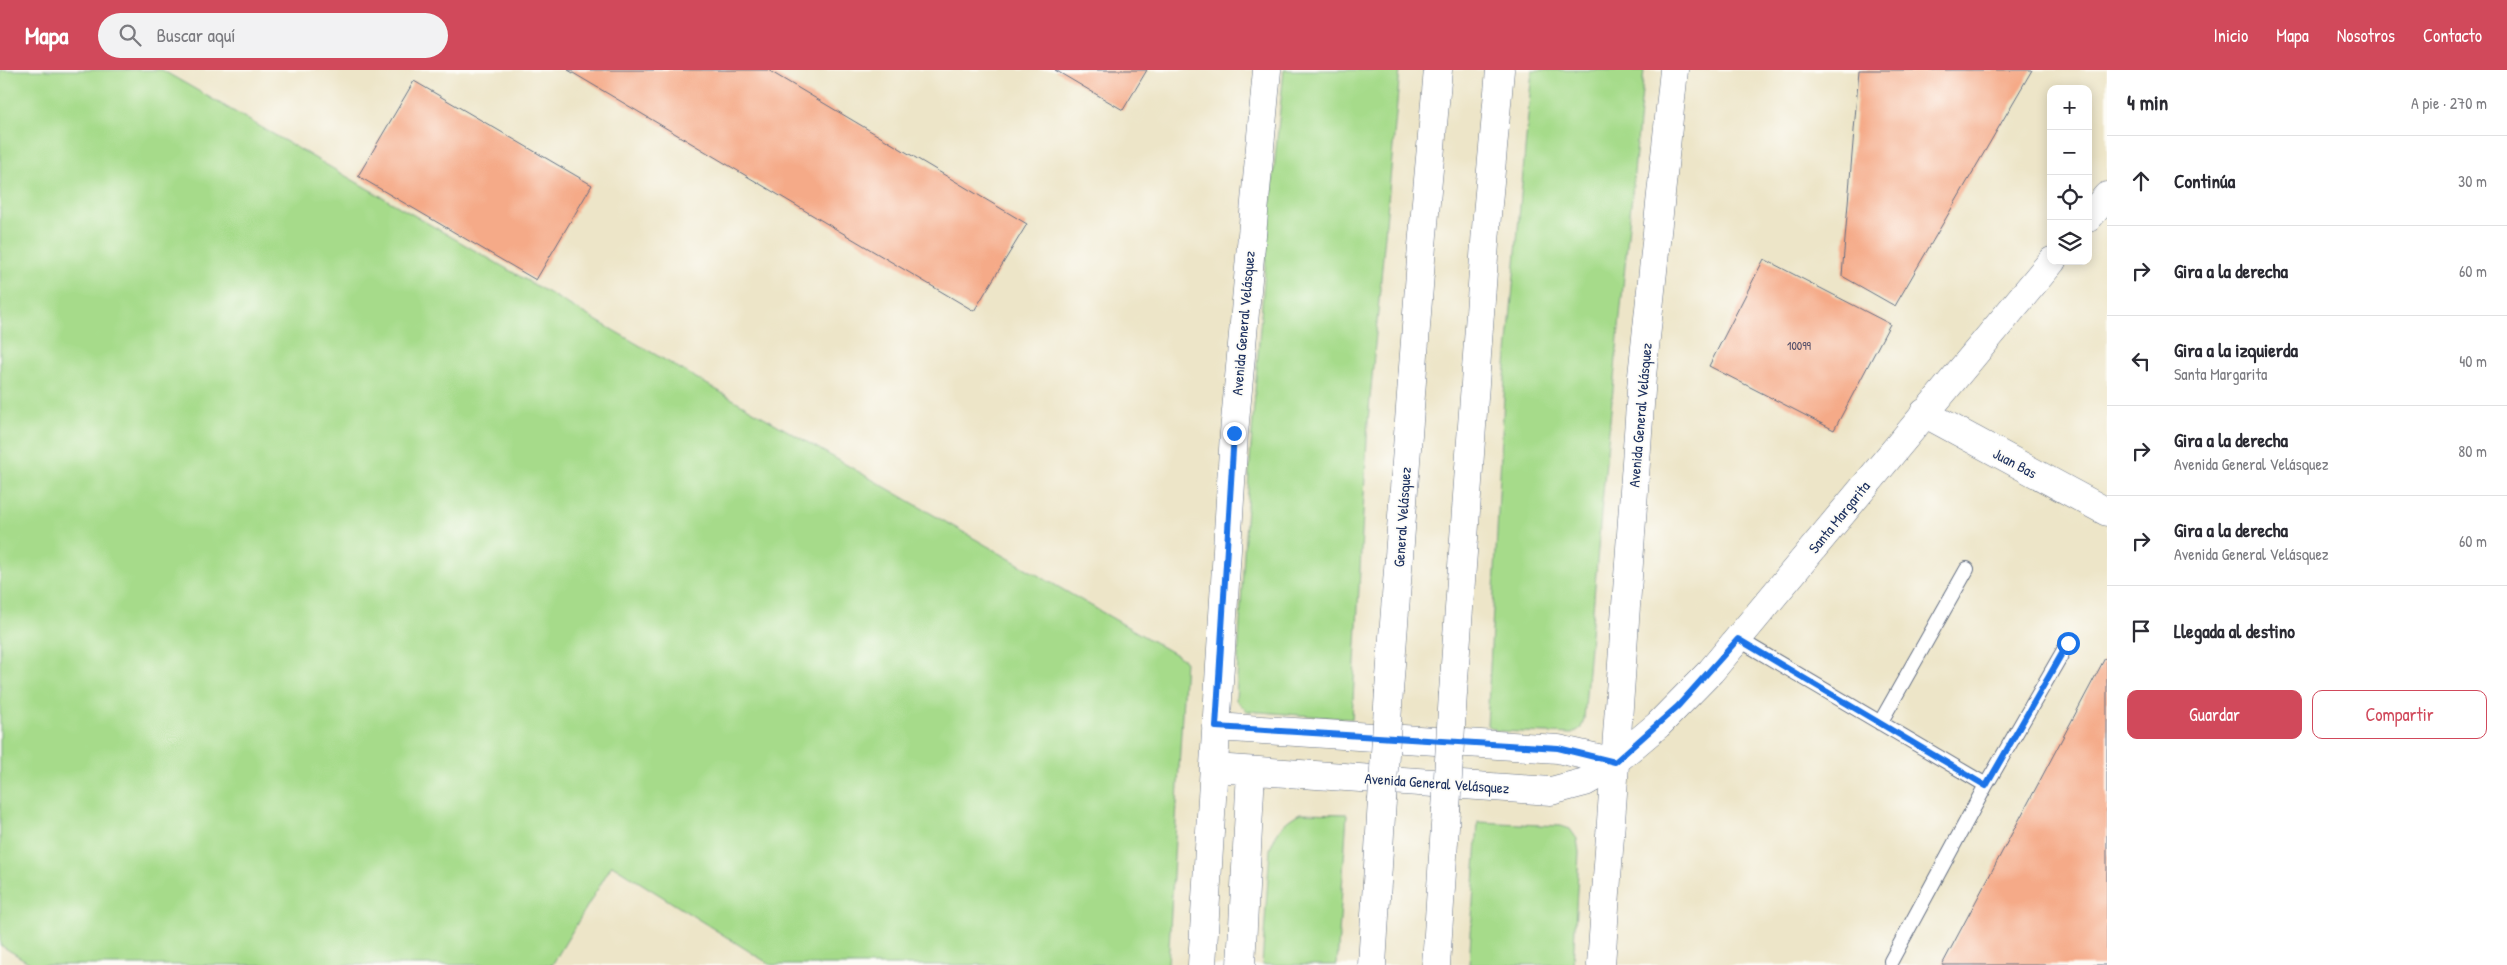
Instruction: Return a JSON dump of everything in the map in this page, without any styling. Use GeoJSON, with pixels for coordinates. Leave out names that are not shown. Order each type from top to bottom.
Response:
{"type":"FeatureCollection","features":[{"type":"Feature","properties":{"kind":"main road","name":"Avenida General Velásquez"},"geometry":{"type":"LineString","coordinates":[[1202,965],[1234,423],[1267,70]]}},
{"type":"Feature","properties":{"kind":"main road","name":"General Velásquez"},"geometry":{"type":"LineString","coordinates":[[1372,965],[1389,691],[1422,246],[1438,70]]}},
{"type":"Feature","properties":{"kind":"main road"},"geometry":{"type":"LineString","coordinates":[[1436,965],[1487,215],[1500,70]]}},
{"type":"Feature","properties":{"kind":"main road","name":"Avenida General Velásquez"},"geometry":{"type":"LineString","coordinates":[[1601,965],[1642,376],[1674,70]]}},
{"type":"Feature","properties":{"kind":"main road"},"geometry":{"type":"LineString","coordinates":[[2092,213],[2107,196]]}},
{"type":"Feature","properties":{"kind":"main road","name":"Santa Margarita"},"geometry":{"type":"LineString","coordinates":[[1615,762],[1678,706],[1738,639],[2049,265]]}},
{"type":"Feature","properties":{"kind":"main road","name":"Juan Bas"},"geometry":{"type":"LineString","coordinates":[[1924,413],[2107,512]]}},
{"type":"Feature","properties":{"kind":"main road"},"geometry":{"type":"LineString","coordinates":[[1216,727],[1558,748],[1615,762]]}},
{"type":"Feature","properties":{"kind":"main road","name":"Avenida General Velásquez"},"geometry":{"type":"LineString","coordinates":[[1214,768],[1551,791],[1585,782],[1615,762]]}},
{"type":"Feature","properties":{"kind":"main road"},"geometry":{"type":"LineString","coordinates":[[1241,965],[1251,771]]}},
{"type":"Feature","properties":{"kind":"lane"},"geometry":{"type":"LineString","coordinates":[[1880,723],[1967,569]]}},
{"type":"Feature","properties":{"kind":"lane"},"geometry":{"type":"LineString","coordinates":[[1738,639],[1986,786]]}},
{"type":"Feature","properties":{"kind":"lane"},"geometry":{"type":"LineString","coordinates":[[1891,961],[1986,786],[2068,643]]}},
{"type":"Feature","properties":{"kind":"green space"},"geometry":{"type":"Polygon","coordinates":[[[0,70],[162,70],[1185,660],[1168,965],[771,965],[612,865],[552,965],[33,965],[0,945],[0,70]]]}},
{"type":"Feature","properties":{"kind":"green space"},"geometry":{"type":"Polygon","coordinates":[[[1284,70],[1400,70],[1368,421],[1352,719],[1247,711],[1236,700],[1256,385],[1284,70]]]}},
{"type":"Feature","properties":{"kind":"green space"},"geometry":{"type":"Polygon","coordinates":[[[1532,70],[1644,70],[1601,513],[1584,719],[1581,728],[1572,734],[1498,731],[1487,725],[1505,377],[1532,70]]]}},
{"type":"Feature","properties":{"kind":"green space"},"geometry":{"type":"Polygon","coordinates":[[[1300,813],[1347,814],[1337,965],[1262,965],[1270,849],[1281,827],[1300,813]]]}},
{"type":"Feature","properties":{"kind":"green space"},"geometry":{"type":"Polygon","coordinates":[[[1478,822],[1561,826],[1570,829],[1577,839],[1579,852],[1573,965],[1469,965],[1478,822]]]}},
{"type":"Feature","properties":{"kind":"building"},"geometry":{"type":"Polygon","coordinates":[[[568,70],[768,70],[1027,224],[974,311],[568,70]]]}},
{"type":"Feature","properties":{"kind":"building"},"geometry":{"type":"Polygon","coordinates":[[[1055,70],[1147,70],[1123,110],[1055,70]]]}},
{"type":"Feature","properties":{"kind":"building"},"geometry":{"type":"Polygon","coordinates":[[[1859,70],[2032,70],[1895,306],[1842,276],[1859,70]]]}},
{"type":"Feature","properties":{"kind":"building"},"geometry":{"type":"Polygon","coordinates":[[[414,81],[592,185],[536,280],[358,176],[414,81]]]}},
{"type":"Feature","properties":{"kind":"building"},"geometry":{"type":"Polygon","coordinates":[[[1764,259],[1890,324],[1834,430],[1709,366],[1764,259]]]}},
{"type":"Feature","properties":{"kind":"building"},"geometry":{"type":"Polygon","coordinates":[[[2105,658],[2107,659],[2107,965],[1942,965],[2105,658]]]}},
{"type":"Feature","properties":{"kind":"route"},"geometry":{"type":"LineString","coordinates":[[1234,433],[1216,727],[1558,748],[1578,751],[1615,762],[1678,706],[1738,639],[1986,786],[2068,643]]}}]}
